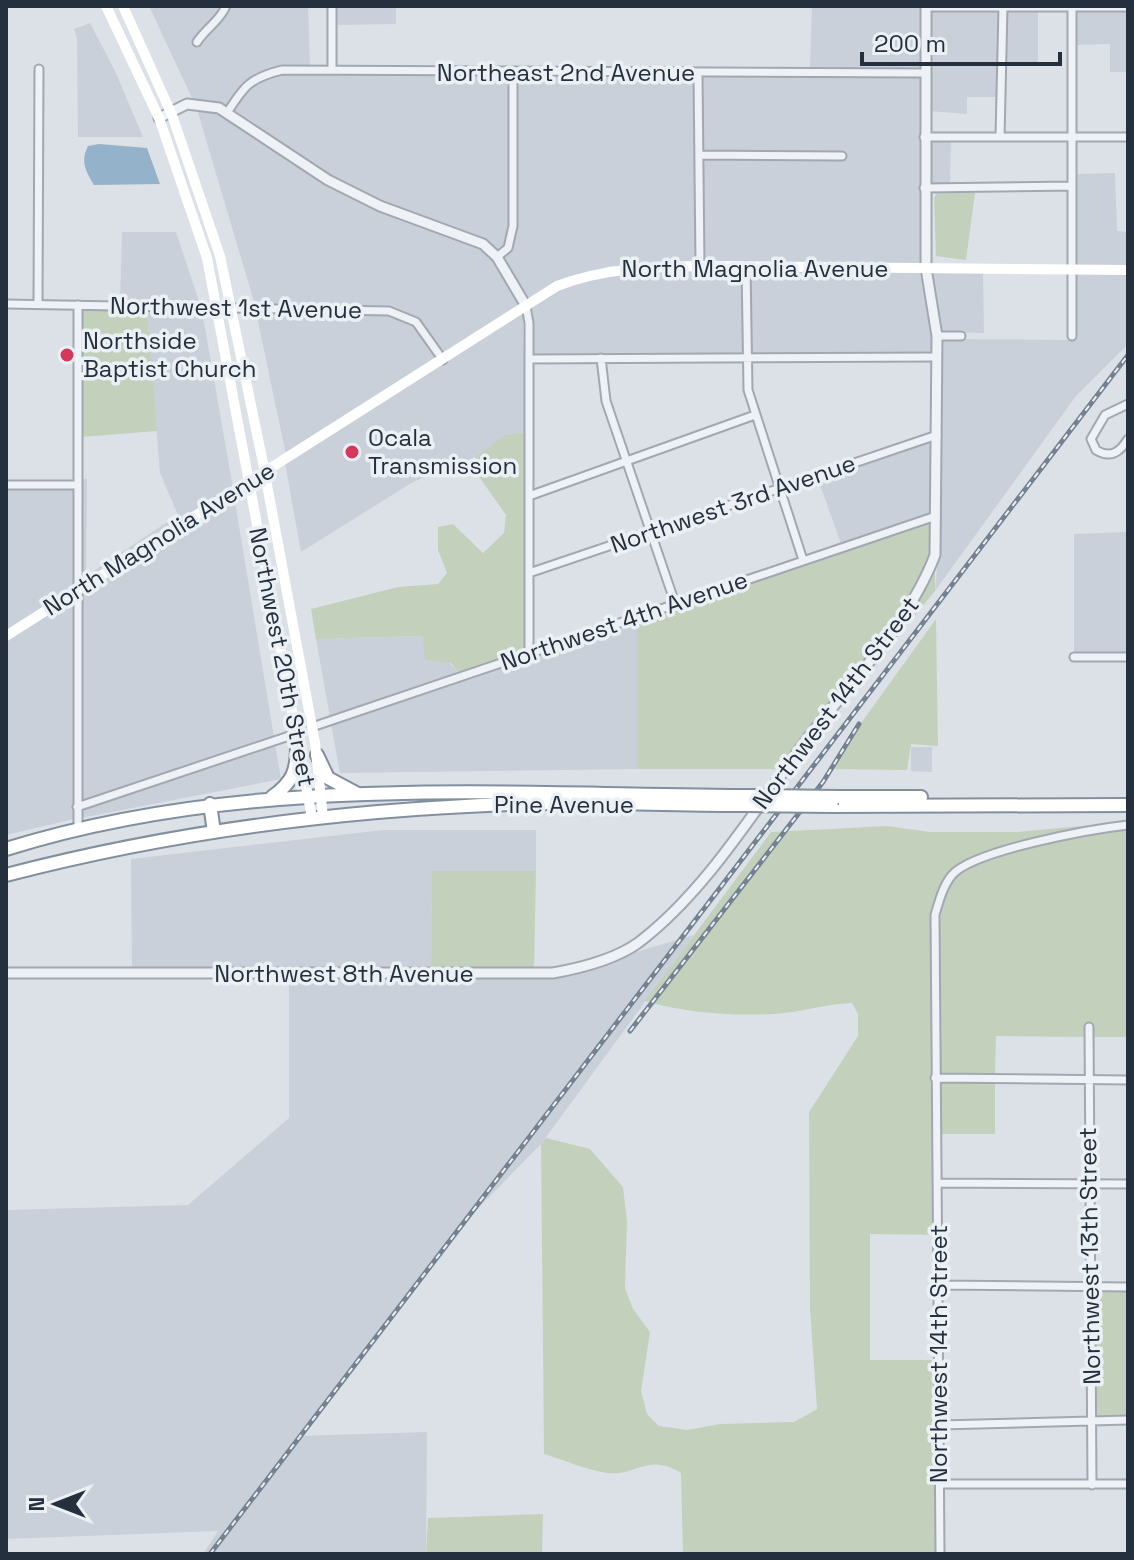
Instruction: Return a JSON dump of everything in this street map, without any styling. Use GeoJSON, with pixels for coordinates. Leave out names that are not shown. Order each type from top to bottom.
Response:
{"type":"FeatureCollection","features":[{"type":"Feature","properties":{"kind":"highway"},"geometry":{"type":"LineString","coordinates":[[271,798],[293,778],[297,769],[296,740]]}},
{"type":"Feature","properties":{"kind":"highway"},"geometry":{"type":"LineString","coordinates":[[317,755],[328,778],[362,795]]}},
{"type":"Feature","properties":{"kind":"highway","name":"Pine Avenue"},"geometry":{"type":"LineString","coordinates":[[6,849],[78,828],[210,804],[271,798],[362,795],[448,801],[836,801],[1128,797]]}},
{"type":"Feature","properties":{"kind":"highway","name":"Pine Avenue"},"geometry":{"type":"LineString","coordinates":[[6,875],[214,832],[448,801]]}},
{"type":"Feature","properties":{"kind":"highway","name":"Pine Avenue"},"geometry":{"type":"LineString","coordinates":[[836,801],[1128,805]]}},
{"type":"Feature","properties":{"kind":"highway"},"geometry":{"type":"LineString","coordinates":[[210,804],[214,832]]}},
{"type":"Feature","properties":{"kind":"main road","name":"Northwest 20th Street"},"geometry":{"type":"LineString","coordinates":[[106,6],[159,118],[194,216],[218,308],[296,740],[315,796]]}},
{"type":"Feature","properties":{"kind":"main road","name":"Northwest 20th Street"},"geometry":{"type":"LineString","coordinates":[[123,6],[170,110],[208,212],[232,308],[317,755],[315,796],[318,818]]}},
{"type":"Feature","properties":{"kind":"main road","name":"North Magnolia Avenue"},"geometry":{"type":"LineString","coordinates":[[6,636],[557,286],[611,270],[700,266],[1128,270]]}},
{"type":"Feature","properties":{"kind":"main road"},"geometry":{"type":"LineString","coordinates":[[280,654],[303,678]]}},
{"type":"Feature","properties":{"kind":"street"},"geometry":{"type":"LineString","coordinates":[[197,42],[206,27],[222,17],[226,6]]}},
{"type":"Feature","properties":{"kind":"street"},"geometry":{"type":"LineString","coordinates":[[332,6],[332,70]]}},
{"type":"Feature","properties":{"kind":"street"},"geometry":{"type":"LineString","coordinates":[[926,6],[1128,7]]}},
{"type":"Feature","properties":{"kind":"street","name":"Northwest 14th Street"},"geometry":{"type":"LineString","coordinates":[[668,918],[751,818],[923,586],[935,555],[937,336],[926,268],[926,6]]}},
{"type":"Feature","properties":{"kind":"street"},"geometry":{"type":"LineString","coordinates":[[1000,137],[1003,7]]}},
{"type":"Feature","properties":{"kind":"street"},"geometry":{"type":"LineString","coordinates":[[1072,7],[1072,336]]}},
{"type":"Feature","properties":{"kind":"street"},"geometry":{"type":"LineString","coordinates":[[38,304],[39,69]]}},
{"type":"Feature","properties":{"kind":"street","name":"Northeast 2nd Avenue"},"geometry":{"type":"LineString","coordinates":[[227,113],[243,88],[257,76],[282,70],[924,73]]}},
{"type":"Feature","properties":{"kind":"street"},"geometry":{"type":"LineString","coordinates":[[497,257],[508,248],[513,226],[513,72]]}},
{"type":"Feature","properties":{"kind":"street"},"geometry":{"type":"LineString","coordinates":[[698,74],[700,266]]}},
{"type":"Feature","properties":{"kind":"street"},"geometry":{"type":"LineString","coordinates":[[159,118],[170,110],[199,103],[227,113],[328,180],[383,208],[483,244],[497,257],[526,306],[529,359],[529,652]]}},
{"type":"Feature","properties":{"kind":"street"},"geometry":{"type":"LineString","coordinates":[[924,137],[1128,137]]}},
{"type":"Feature","properties":{"kind":"street"},"geometry":{"type":"LineString","coordinates":[[699,155],[842,156]]}},
{"type":"Feature","properties":{"kind":"street"},"geometry":{"type":"LineString","coordinates":[[924,188],[1072,186]]}},
{"type":"Feature","properties":{"kind":"street"},"geometry":{"type":"LineString","coordinates":[[746,266],[748,390],[803,560]]}},
{"type":"Feature","properties":{"kind":"street","name":"Northwest 1st Avenue"},"geometry":{"type":"LineString","coordinates":[[6,304],[389,311],[416,322],[443,360]]}},
{"type":"Feature","properties":{"kind":"street"},"geometry":{"type":"LineString","coordinates":[[78,305],[78,828]]}},
{"type":"Feature","properties":{"kind":"street"},"geometry":{"type":"LineString","coordinates":[[937,336],[961,336]]}},
{"type":"Feature","properties":{"kind":"street"},"geometry":{"type":"LineString","coordinates":[[529,359],[937,357]]}},
{"type":"Feature","properties":{"kind":"street"},"geometry":{"type":"LineString","coordinates":[[601,358],[606,401],[676,606]]}},
{"type":"Feature","properties":{"kind":"street"},"geometry":{"type":"LineString","coordinates":[[1128,404],[1113,409],[1102,418],[1093,432],[1092,443],[1098,452],[1112,454],[1128,439]]}},
{"type":"Feature","properties":{"kind":"street"},"geometry":{"type":"LineString","coordinates":[[529,496],[755,415]]}},
{"type":"Feature","properties":{"kind":"street","name":"Northwest 3rd Avenue"},"geometry":{"type":"LineString","coordinates":[[529,573],[937,435]]}},
{"type":"Feature","properties":{"kind":"street"},"geometry":{"type":"LineString","coordinates":[[6,485],[77,485]]}},
{"type":"Feature","properties":{"kind":"street","name":"Northwest 4th Avenue"},"geometry":{"type":"LineString","coordinates":[[312,727],[936,516]]}},
{"type":"Feature","properties":{"kind":"street"},"geometry":{"type":"LineString","coordinates":[[1074,657],[1128,657]]}},
{"type":"Feature","properties":{"kind":"street"},"geometry":{"type":"LineString","coordinates":[[77,807],[296,740]]}},
{"type":"Feature","properties":{"kind":"street","name":"Northwest 14th Street"},"geometry":{"type":"LineString","coordinates":[[940,1554],[935,915],[953,874],[974,859],[1096,829],[1128,825]]}},
{"type":"Feature","properties":{"kind":"street","name":"Northwest 8th Avenue"},"geometry":{"type":"LineString","coordinates":[[6,973],[553,973],[635,945],[668,918]]}},
{"type":"Feature","properties":{"kind":"street","name":"Northwest 13th Street"},"geometry":{"type":"LineString","coordinates":[[1089,1027],[1092,1485]]}},
{"type":"Feature","properties":{"kind":"street"},"geometry":{"type":"LineString","coordinates":[[935,1078],[1128,1080]]}},
{"type":"Feature","properties":{"kind":"street"},"geometry":{"type":"LineString","coordinates":[[937,1183],[1128,1184]]}},
{"type":"Feature","properties":{"kind":"street"},"geometry":{"type":"LineString","coordinates":[[939,1285],[1128,1287]]}},
{"type":"Feature","properties":{"kind":"street"},"geometry":{"type":"LineString","coordinates":[[940,1425],[1128,1420]]}},
{"type":"Feature","properties":{"kind":"street"},"geometry":{"type":"LineString","coordinates":[[940,1484],[1128,1484]]}},
{"type":"Feature","properties":{"kind":"shaded area"},"geometry":{"type":"Polygon","coordinates":[[[149,6],[222,6],[192,43],[198,47],[209,30],[225,18],[230,6],[308,6],[310,67],[282,66],[256,73],[239,87],[226,108],[193,100],[149,6]]]}},
{"type":"Feature","properties":{"kind":"shaded area"},"geometry":{"type":"Polygon","coordinates":[[[336,6],[396,6],[396,24],[336,25],[336,6]]]}},
{"type":"Feature","properties":{"kind":"shaded area"},"geometry":{"type":"Polygon","coordinates":[[[812,6],[922,6],[920,70],[810,69],[812,6]]]}},
{"type":"Feature","properties":{"kind":"shaded area"},"geometry":{"type":"Polygon","coordinates":[[[930,10],[999,10],[997,97],[967,97],[967,114],[929,111],[930,10]]]}},
{"type":"Feature","properties":{"kind":"shaded area"},"geometry":{"type":"Polygon","coordinates":[[[1007,10],[1038,11],[1038,64],[1006,63],[1007,10]]]}},
{"type":"Feature","properties":{"kind":"shaded area"},"geometry":{"type":"Polygon","coordinates":[[[1128,11],[1128,72],[1110,72],[1110,44],[1076,45],[1075,12],[1128,11]]]}},
{"type":"Feature","properties":{"kind":"shaded area"},"geometry":{"type":"Polygon","coordinates":[[[90,23],[115,71],[143,137],[78,137],[77,38],[74,29],[90,23]]]}},
{"type":"Feature","properties":{"kind":"shaded area"},"geometry":{"type":"Polygon","coordinates":[[[283,73],[509,76],[509,226],[504,246],[498,252],[485,241],[382,203],[330,177],[232,112],[246,90],[259,79],[283,73]]]}},
{"type":"Feature","properties":{"kind":"shaded area"},"geometry":{"type":"Polygon","coordinates":[[[516,76],[694,77],[696,263],[610,266],[555,283],[527,301],[502,258],[512,249],[516,226],[516,76]]]}},
{"type":"Feature","properties":{"kind":"shaded area"},"geometry":{"type":"Polygon","coordinates":[[[920,76],[922,265],[704,263],[703,158],[845,159],[846,153],[703,151],[702,77],[920,76]]]}},
{"type":"Feature","properties":{"kind":"shaded area"},"geometry":{"type":"Polygon","coordinates":[[[196,106],[217,111],[281,156],[378,209],[489,252],[521,305],[444,355],[420,320],[405,312],[389,308],[255,305],[196,106]]]}},
{"type":"Feature","properties":{"kind":"shaded area"},"geometry":{"type":"Polygon","coordinates":[[[928,140],[951,140],[950,185],[928,185],[928,140]]]}},
{"type":"Feature","properties":{"kind":"shaded area"},"geometry":{"type":"Polygon","coordinates":[[[1115,173],[1117,231],[1128,232],[1128,267],[1076,266],[1076,174],[1115,173]]]}},
{"type":"Feature","properties":{"kind":"shaded area"},"geometry":{"type":"Polygon","coordinates":[[[122,232],[176,232],[200,304],[120,302],[122,232]]]}},
{"type":"Feature","properties":{"kind":"shaded area"},"geometry":{"type":"Polygon","coordinates":[[[742,270],[744,355],[533,355],[530,308],[559,289],[611,273],[742,270]]]}},
{"type":"Feature","properties":{"kind":"shaded area"},"geometry":{"type":"Polygon","coordinates":[[[750,270],[922,272],[933,354],[751,355],[750,270]]]}},
{"type":"Feature","properties":{"kind":"shaded area"},"geometry":{"type":"Polygon","coordinates":[[[930,272],[983,272],[984,333],[940,332],[930,272]]]}},
{"type":"Feature","properties":{"kind":"shaded area"},"geometry":{"type":"Polygon","coordinates":[[[1076,273],[1128,273],[1128,344],[1076,396],[935,591],[941,518],[941,339],[1076,340],[1076,273]]]}},
{"type":"Feature","properties":{"kind":"shaded area"},"geometry":{"type":"Polygon","coordinates":[[[147,310],[202,311],[233,488],[81,585],[81,479],[87,479],[86,576],[178,515],[160,473],[147,310]]]}},
{"type":"Feature","properties":{"kind":"shaded area"},"geometry":{"type":"Polygon","coordinates":[[[256,312],[388,314],[414,324],[438,359],[286,455],[256,312]]]}},
{"type":"Feature","properties":{"kind":"shaded area"},"geometry":{"type":"Polygon","coordinates":[[[523,312],[525,432],[504,435],[475,457],[413,482],[301,552],[285,463],[523,312]]]}},
{"type":"Feature","properties":{"kind":"shaded area"},"geometry":{"type":"Polygon","coordinates":[[[933,440],[932,514],[841,544],[818,479],[933,440]]]}},
{"type":"Feature","properties":{"kind":"shaded area"},"geometry":{"type":"Polygon","coordinates":[[[6,488],[73,489],[74,590],[6,632],[6,488]]]}},
{"type":"Feature","properties":{"kind":"shaded area"},"geometry":{"type":"Polygon","coordinates":[[[234,496],[274,737],[81,802],[81,593],[234,496]]]}},
{"type":"Feature","properties":{"kind":"shaded area"},"geometry":{"type":"Polygon","coordinates":[[[1128,532],[1128,654],[1074,654],[1074,534],[1128,532]]]}},
{"type":"Feature","properties":{"kind":"shaded area"},"geometry":{"type":"Polygon","coordinates":[[[74,598],[74,819],[6,835],[6,640],[74,598]]]}},
{"type":"Feature","properties":{"kind":"shaded area"},"geometry":{"type":"Polygon","coordinates":[[[637,622],[637,769],[340,773],[331,724],[637,622]]]}},
{"type":"Feature","properties":{"kind":"shaded area"},"geometry":{"type":"Polygon","coordinates":[[[424,636],[459,673],[330,717],[316,639],[424,636]]]}},
{"type":"Feature","properties":{"kind":"shaded area"},"geometry":{"type":"Polygon","coordinates":[[[275,744],[281,779],[81,818],[81,809],[275,744]]]}},
{"type":"Feature","properties":{"kind":"shaded area"},"geometry":{"type":"Polygon","coordinates":[[[911,747],[932,747],[932,772],[911,771],[911,747]]]}},
{"type":"Feature","properties":{"kind":"shaded area"},"geometry":{"type":"Polygon","coordinates":[[[383,830],[536,830],[536,871],[432,871],[431,971],[132,970],[131,859],[383,830]]]}},
{"type":"Feature","properties":{"kind":"shaded area"},"geometry":{"type":"Polygon","coordinates":[[[694,935],[541,1144],[462,1225],[299,1436],[427,1432],[426,1554],[203,1554],[218,1531],[6,1539],[6,1210],[188,1205],[289,1118],[289,977],[554,976],[694,935]]]}},
{"type":"Feature","properties":{"kind":"green space"},"geometry":{"type":"Polygon","coordinates":[[[937,193],[975,193],[966,260],[936,256],[934,198],[937,193]]]}},
{"type":"Feature","properties":{"kind":"green space"},"geometry":{"type":"Polygon","coordinates":[[[81,308],[147,310],[157,431],[81,437],[81,308]]]}},
{"type":"Feature","properties":{"kind":"green space"},"geometry":{"type":"Polygon","coordinates":[[[525,432],[526,650],[459,673],[451,663],[425,660],[423,636],[316,639],[311,609],[398,587],[438,584],[447,573],[438,550],[438,527],[453,524],[483,553],[504,533],[506,515],[480,478],[475,457],[504,435],[525,432]]]}},
{"type":"Feature","properties":{"kind":"green space"},"geometry":{"type":"Polygon","coordinates":[[[932,521],[931,554],[920,584],[780,769],[637,769],[637,622],[932,521]]]}},
{"type":"Feature","properties":{"kind":"green space"},"geometry":{"type":"Polygon","coordinates":[[[935,565],[935,591],[789,769],[927,587],[935,565]]]}},
{"type":"Feature","properties":{"kind":"green space"},"geometry":{"type":"Polygon","coordinates":[[[936,619],[938,746],[911,744],[907,770],[828,769],[936,619]]]}},
{"type":"Feature","properties":{"kind":"green space"},"geometry":{"type":"Polygon","coordinates":[[[1123,822],[1032,839],[982,854],[950,873],[931,912],[934,1235],[870,1234],[870,1360],[936,1360],[936,1554],[683,1554],[681,1473],[669,1467],[650,1465],[626,1472],[607,1473],[544,1454],[541,1144],[546,1138],[590,1149],[623,1187],[627,1221],[625,1288],[633,1309],[650,1332],[641,1391],[647,1414],[659,1426],[687,1430],[720,1424],[794,1422],[817,1409],[810,1308],[809,1112],[858,1036],[858,1014],[852,1003],[783,1013],[741,1014],[692,1011],[645,1001],[771,832],[887,826],[930,832],[1017,832],[1123,822]]]}},
{"type":"Feature","properties":{"kind":"green space"},"geometry":{"type":"Polygon","coordinates":[[[1128,828],[1128,1037],[1093,1037],[1093,1024],[1086,1023],[1086,1037],[996,1036],[995,1075],[939,1075],[938,940],[948,891],[957,876],[970,867],[1012,852],[1128,828]]]}},
{"type":"Feature","properties":{"kind":"green space"},"geometry":{"type":"Polygon","coordinates":[[[432,871],[536,871],[534,970],[431,971],[432,871]]]}},
{"type":"Feature","properties":{"kind":"green space"},"geometry":{"type":"Polygon","coordinates":[[[939,1081],[995,1082],[995,1134],[940,1134],[939,1081]]]}},
{"type":"Feature","properties":{"kind":"green space"},"geometry":{"type":"Polygon","coordinates":[[[1089,1286],[1128,1287],[1128,1420],[1092,1420],[1089,1286]]]}},
{"type":"Feature","properties":{"kind":"green space"},"geometry":{"type":"Polygon","coordinates":[[[543,1514],[542,1554],[426,1554],[428,1518],[543,1514]]]}},
{"type":"Feature","properties":{"kind":"water"},"geometry":{"type":"Polygon","coordinates":[[[88,146],[147,148],[160,184],[94,185],[86,171],[84,157],[88,146]]]}},
{"type":"Feature","properties":{"kind":"railway"},"geometry":{"type":"LineString","coordinates":[[210,1554],[1128,355]]}},
{"type":"Feature","properties":{"kind":"railway"},"geometry":{"type":"LineString","coordinates":[[630,1031],[823,782],[859,724]]}},
{"type":"Feature","properties":{"kind":"place","name":"Northside Baptist Church"},"geometry":{"type":"Point","coordinates":[67,355]}},
{"type":"Feature","properties":{"kind":"place","name":"Ocala Transmission"},"geometry":{"type":"Point","coordinates":[352,452]}}]}
